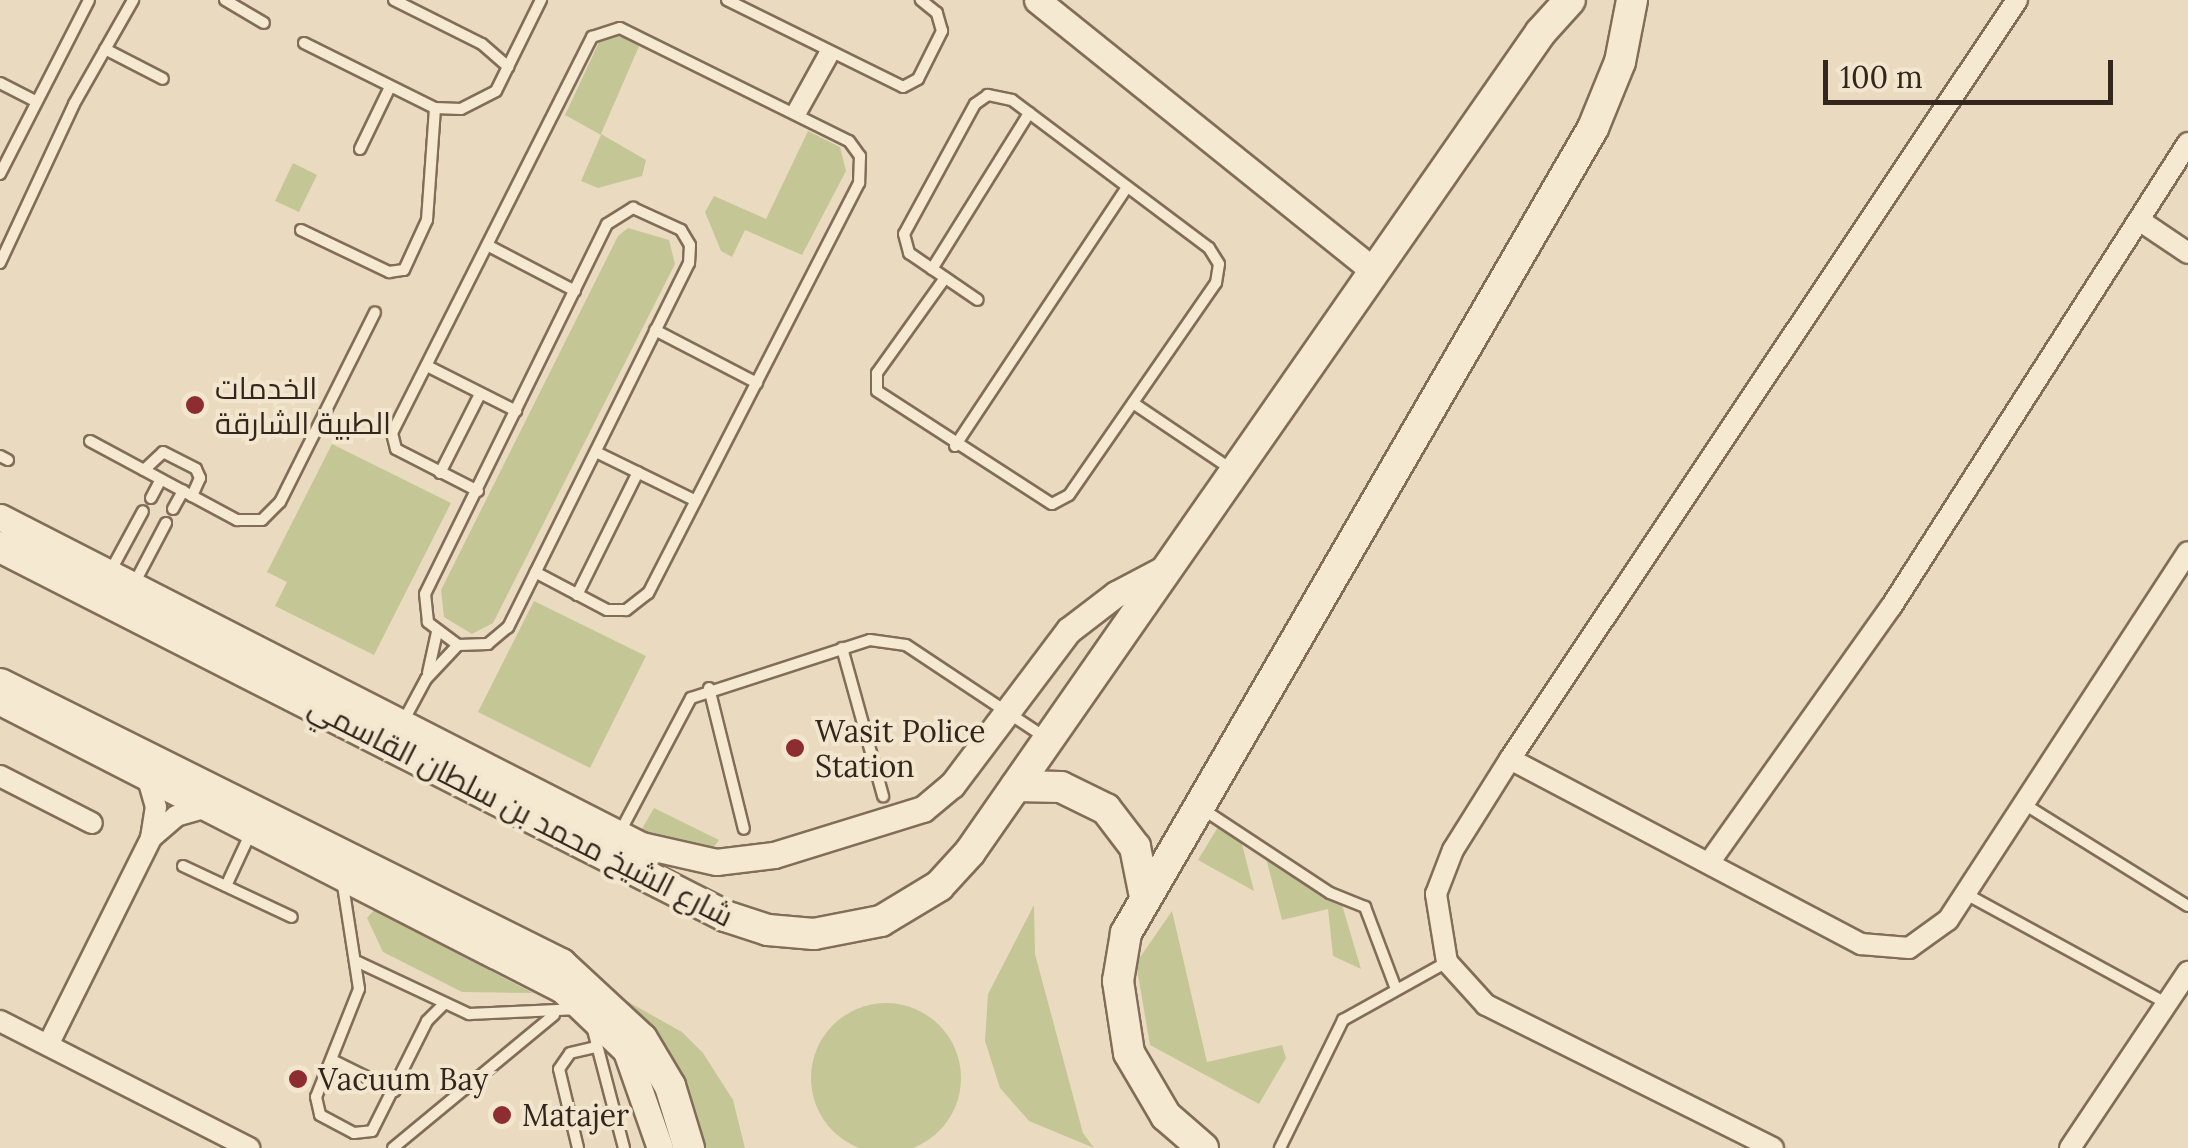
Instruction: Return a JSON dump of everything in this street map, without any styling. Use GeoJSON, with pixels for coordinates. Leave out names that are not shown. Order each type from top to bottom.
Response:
{"type":"FeatureCollection","features":[{"type":"Feature","properties":{"kind":"main road","name":"شارع الشيخ محمد بن سلطان القاسمي"},"geometry":{"type":"LineString","coordinates":[[0,548],[725,916],[768,930],[836,932],[902,911],[956,870],[1016,786],[1034,726],[1169,566],[1541,32],[1570,0]]}},
{"type":"Feature","properties":{"kind":"main road"},"geometry":{"type":"LineString","coordinates":[[1203,1148],[1151,1097],[1122,1030],[1121,956],[1144,892],[1593,128],[1620,62],[1632,0]]}},
{"type":"Feature","properties":{"kind":"main road"},"geometry":{"type":"LineString","coordinates":[[11,698],[573,972],[624,1017],[657,1061],[689,1148]]}},
{"type":"Feature","properties":{"kind":"main road"},"geometry":{"type":"LineString","coordinates":[[1016,786],[1061,787],[1106,809],[1134,846],[1144,892]]}},
{"type":"Feature","properties":{"kind":"street"},"geometry":{"type":"LineString","coordinates":[[1037,0],[1374,271]]}},
{"type":"Feature","properties":{"kind":"street"},"geometry":{"type":"LineString","coordinates":[[1773,1148],[1486,1005],[1447,962],[1435,917],[1442,871],[1510,759],[2017,0]]}},
{"type":"Feature","properties":{"kind":"street"},"geometry":{"type":"LineString","coordinates":[[1711,860],[1890,607],[2188,144]]}},
{"type":"Feature","properties":{"kind":"street"},"geometry":{"type":"LineString","coordinates":[[2139,220],[2186,248]]}},
{"type":"Feature","properties":{"kind":"street"},"geometry":{"type":"LineString","coordinates":[[0,517],[619,833],[678,858],[736,862],[896,820],[944,793],[1034,726],[1069,630],[1116,594],[1169,566]]}},
{"type":"Feature","properties":{"kind":"street"},"geometry":{"type":"LineString","coordinates":[[1510,759],[1876,949],[1924,942],[1965,893],[2188,552]]}},
{"type":"Feature","properties":{"kind":"street"},"geometry":{"type":"LineString","coordinates":[[11,698],[147,776],[513,961],[588,1008],[637,1072],[660,1148]]}},
{"type":"Feature","properties":{"kind":"street"},"geometry":{"type":"LineString","coordinates":[[0,776],[92,823]]}},
{"type":"Feature","properties":{"kind":"street"},"geometry":{"type":"LineString","coordinates":[[48,1045],[151,838],[156,807],[147,776]]}},
{"type":"Feature","properties":{"kind":"street"},"geometry":{"type":"LineString","coordinates":[[151,838],[176,816],[207,807]]}},
{"type":"Feature","properties":{"kind":"street"},"geometry":{"type":"LineString","coordinates":[[2070,1148],[2188,972]]}},
{"type":"Feature","properties":{"kind":"street"},"geometry":{"type":"LineString","coordinates":[[0,1020],[237,1145]]}},
{"type":"Feature","properties":{"kind":"lane"},"geometry":{"type":"LineString","coordinates":[[0,174],[89,0]]}},
{"type":"Feature","properties":{"kind":"lane"},"geometry":{"type":"LineString","coordinates":[[0,263],[133,0]]}},
{"type":"Feature","properties":{"kind":"lane"},"geometry":{"type":"LineString","coordinates":[[226,0],[264,22]]}},
{"type":"Feature","properties":{"kind":"lane"},"geometry":{"type":"LineString","coordinates":[[394,0],[482,44],[508,67]]}},
{"type":"Feature","properties":{"kind":"lane"},"geometry":{"type":"LineString","coordinates":[[304,44],[436,108],[461,109],[486,99],[508,67],[541,0]]}},
{"type":"Feature","properties":{"kind":"lane"},"geometry":{"type":"LineString","coordinates":[[727,0],[896,86],[910,86],[942,31],[940,18],[921,0]]}},
{"type":"Feature","properties":{"kind":"lane"},"geometry":{"type":"LineString","coordinates":[[478,491],[396,449],[391,439],[588,44],[605,28],[628,31],[849,140],[862,174],[642,601],[616,611],[535,572]]}},
{"type":"Feature","properties":{"kind":"lane"},"geometry":{"type":"LineString","coordinates":[[105,49],[163,79]]}},
{"type":"Feature","properties":{"kind":"lane"},"geometry":{"type":"LineString","coordinates":[[797,112],[829,54]]}},
{"type":"Feature","properties":{"kind":"lane"},"geometry":{"type":"LineString","coordinates":[[0,83],[35,101]]}},
{"type":"Feature","properties":{"kind":"lane"},"geometry":{"type":"LineString","coordinates":[[360,148],[390,87]]}},
{"type":"Feature","properties":{"kind":"lane"},"geometry":{"type":"LineString","coordinates":[[945,278],[875,385],[880,396],[1039,500],[1058,504],[1133,404],[1216,282],[1218,264],[1208,248],[1005,96],[975,104],[906,227],[909,254],[932,269],[978,300]]}},
{"type":"Feature","properties":{"kind":"lane"},"geometry":{"type":"LineString","coordinates":[[302,230],[388,272],[404,270],[427,220],[436,108]]}},
{"type":"Feature","properties":{"kind":"lane"},"geometry":{"type":"LineString","coordinates":[[932,269],[1029,113]]}},
{"type":"Feature","properties":{"kind":"lane"},"geometry":{"type":"LineString","coordinates":[[956,446],[1127,187]]}},
{"type":"Feature","properties":{"kind":"lane"},"geometry":{"type":"LineString","coordinates":[[640,209],[677,227],[688,240],[691,257],[655,330],[502,634],[480,647],[458,645],[437,632],[428,622],[425,594],[607,224],[621,210],[640,209]]}},
{"type":"Feature","properties":{"kind":"lane"},"geometry":{"type":"LineString","coordinates":[[489,246],[575,290]]}},
{"type":"Feature","properties":{"kind":"lane"},"geometry":{"type":"LineString","coordinates":[[90,441],[237,520],[270,516],[375,312]]}},
{"type":"Feature","properties":{"kind":"lane"},"geometry":{"type":"LineString","coordinates":[[655,330],[757,382]]}},
{"type":"Feature","properties":{"kind":"lane"},"geometry":{"type":"LineString","coordinates":[[427,366],[516,411]]}},
{"type":"Feature","properties":{"kind":"lane"},"geometry":{"type":"LineString","coordinates":[[440,473],[480,394]]}},
{"type":"Feature","properties":{"kind":"lane"},"geometry":{"type":"LineString","coordinates":[[1133,404],[1234,472]]}},
{"type":"Feature","properties":{"kind":"lane"},"geometry":{"type":"LineString","coordinates":[[144,470],[162,452],[196,468],[200,482],[173,509]]}},
{"type":"Feature","properties":{"kind":"lane"},"geometry":{"type":"LineString","coordinates":[[596,452],[696,500]]}},
{"type":"Feature","properties":{"kind":"lane"},"geometry":{"type":"LineString","coordinates":[[577,594],[638,472]]}},
{"type":"Feature","properties":{"kind":"lane"},"geometry":{"type":"LineString","coordinates":[[151,498],[161,479]]}},
{"type":"Feature","properties":{"kind":"lane"},"geometry":{"type":"LineString","coordinates":[[109,572],[143,512]]}},
{"type":"Feature","properties":{"kind":"lane"},"geometry":{"type":"LineString","coordinates":[[136,523],[160,535]]}},
{"type":"Feature","properties":{"kind":"lane"},"geometry":{"type":"LineString","coordinates":[[134,585],[166,523]]}},
{"type":"Feature","properties":{"kind":"lane"},"geometry":{"type":"LineString","coordinates":[[403,722],[426,678],[437,632]]}},
{"type":"Feature","properties":{"kind":"lane"},"geometry":{"type":"LineString","coordinates":[[619,833],[686,705],[709,688],[842,648],[894,640],[1034,726]]}},
{"type":"Feature","properties":{"kind":"lane"},"geometry":{"type":"LineString","coordinates":[[426,678],[458,645]]}},
{"type":"Feature","properties":{"kind":"lane"},"geometry":{"type":"LineString","coordinates":[[842,648],[883,796]]}},
{"type":"Feature","properties":{"kind":"lane"},"geometry":{"type":"LineString","coordinates":[[709,688],[744,829]]}},
{"type":"Feature","properties":{"kind":"lane"},"geometry":{"type":"LineString","coordinates":[[2024,804],[2188,906]]}},
{"type":"Feature","properties":{"kind":"lane"},"geometry":{"type":"LineString","coordinates":[[1196,805],[1330,893],[1365,907],[1396,989]]}},
{"type":"Feature","properties":{"kind":"lane"},"geometry":{"type":"LineString","coordinates":[[226,886],[252,829]]}},
{"type":"Feature","properties":{"kind":"lane"},"geometry":{"type":"LineString","coordinates":[[182,866],[292,917]]}},
{"type":"Feature","properties":{"kind":"lane"},"geometry":{"type":"LineString","coordinates":[[341,874],[358,962],[357,999],[316,1097],[324,1120],[367,1134],[395,1091],[427,1021],[444,1004]]}},
{"type":"Feature","properties":{"kind":"lane"},"geometry":{"type":"LineString","coordinates":[[1965,893],[2167,1004]]}},
{"type":"Feature","properties":{"kind":"lane"},"geometry":{"type":"LineString","coordinates":[[358,962],[444,1004],[480,1014],[554,1014],[588,1008],[624,1148]]}},
{"type":"Feature","properties":{"kind":"lane"},"geometry":{"type":"LineString","coordinates":[[1280,1148],[1337,1026],[1447,962]]}},
{"type":"Feature","properties":{"kind":"lane"},"geometry":{"type":"LineString","coordinates":[[393,1148],[554,1014]]}},
{"type":"Feature","properties":{"kind":"lane"},"geometry":{"type":"LineString","coordinates":[[578,1148],[559,1069],[565,1056],[596,1047]]}},
{"type":"Feature","properties":{"kind":"lane"},"geometry":{"type":"LineString","coordinates":[[332,1060],[395,1091]]}},
{"type":"Feature","properties":{"kind":"green space"},"geometry":{"type":"Polygon","coordinates":[[[619,34],[640,44],[601,134],[646,160],[642,176],[598,188],[581,181],[601,135],[565,115],[601,38],[619,34]]]}},
{"type":"Feature","properties":{"kind":"green space"},"geometry":{"type":"Polygon","coordinates":[[[808,131],[840,147],[846,171],[802,255],[745,230],[732,257],[721,251],[705,212],[714,196],[766,219],[808,131]]]}},
{"type":"Feature","properties":{"kind":"green space"},"geometry":{"type":"Polygon","coordinates":[[[293,163],[317,175],[299,212],[275,201],[293,163]]]}},
{"type":"Feature","properties":{"kind":"green space"},"geometry":{"type":"Polygon","coordinates":[[[628,228],[669,240],[675,264],[493,623],[472,634],[444,617],[441,590],[618,236],[628,228]]]}},
{"type":"Feature","properties":{"kind":"green space"},"geometry":{"type":"Polygon","coordinates":[[[332,444],[451,503],[374,655],[275,606],[287,582],[267,572],[332,444]]]}},
{"type":"Feature","properties":{"kind":"green space"},"geometry":{"type":"Polygon","coordinates":[[[534,601],[646,656],[590,768],[478,712],[534,601]]]}},
{"type":"Feature","properties":{"kind":"green space"},"geometry":{"type":"Polygon","coordinates":[[[654,808],[719,840],[708,855],[636,839],[654,808]]]}},
{"type":"Feature","properties":{"kind":"green space"},"geometry":{"type":"Polygon","coordinates":[[[1221,822],[1241,840],[1254,891],[1198,860],[1221,822]]]}},
{"type":"Feature","properties":{"kind":"green space"},"geometry":{"type":"Polygon","coordinates":[[[1265,854],[1340,898],[1361,969],[1333,956],[1328,909],[1282,920],[1265,854]]]}},
{"type":"Feature","properties":{"kind":"green space"},"geometry":{"type":"Polygon","coordinates":[[[1034,905],[1035,954],[1083,1133],[1094,1148],[1029,1121],[1000,1088],[985,1041],[988,994],[1034,905]]]}},
{"type":"Feature","properties":{"kind":"green space"},"geometry":{"type":"Polygon","coordinates":[[[374,910],[533,993],[462,992],[383,952],[367,918],[374,910]]]}},
{"type":"Feature","properties":{"kind":"green space"},"geometry":{"type":"Polygon","coordinates":[[[1172,911],[1207,1062],[1282,1045],[1286,1058],[1259,1104],[1150,1045],[1136,963],[1172,911]]]}},
{"type":"Feature","properties":{"kind":"green space"},"geometry":{"type":"Polygon","coordinates":[[[623,999],[682,1032],[703,1053],[733,1100],[745,1148],[698,1148],[618,1006],[623,999]]]}},
{"type":"Feature","properties":{"kind":"green space"},"geometry":{"type":"Polygon","coordinates":[[[886,1003],[915,1008],[939,1025],[956,1049],[961,1078],[956,1107],[939,1131],[915,1148],[886,1153],[857,1148],[833,1131],[816,1107],[811,1078],[816,1049],[833,1025],[857,1008],[886,1003]]]}},
{"type":"Feature","properties":{"kind":"place","name":"الخدمات الطبية الشارقة"},"geometry":{"type":"Point","coordinates":[195,405]}},
{"type":"Feature","properties":{"kind":"place","name":"Wasit Police Station"},"geometry":{"type":"Point","coordinates":[795,748]}},
{"type":"Feature","properties":{"kind":"place","name":"Vacuum Bay"},"geometry":{"type":"Point","coordinates":[298,1079]}},
{"type":"Feature","properties":{"kind":"place","name":"Matajer"},"geometry":{"type":"Point","coordinates":[502,1115]}}]}
